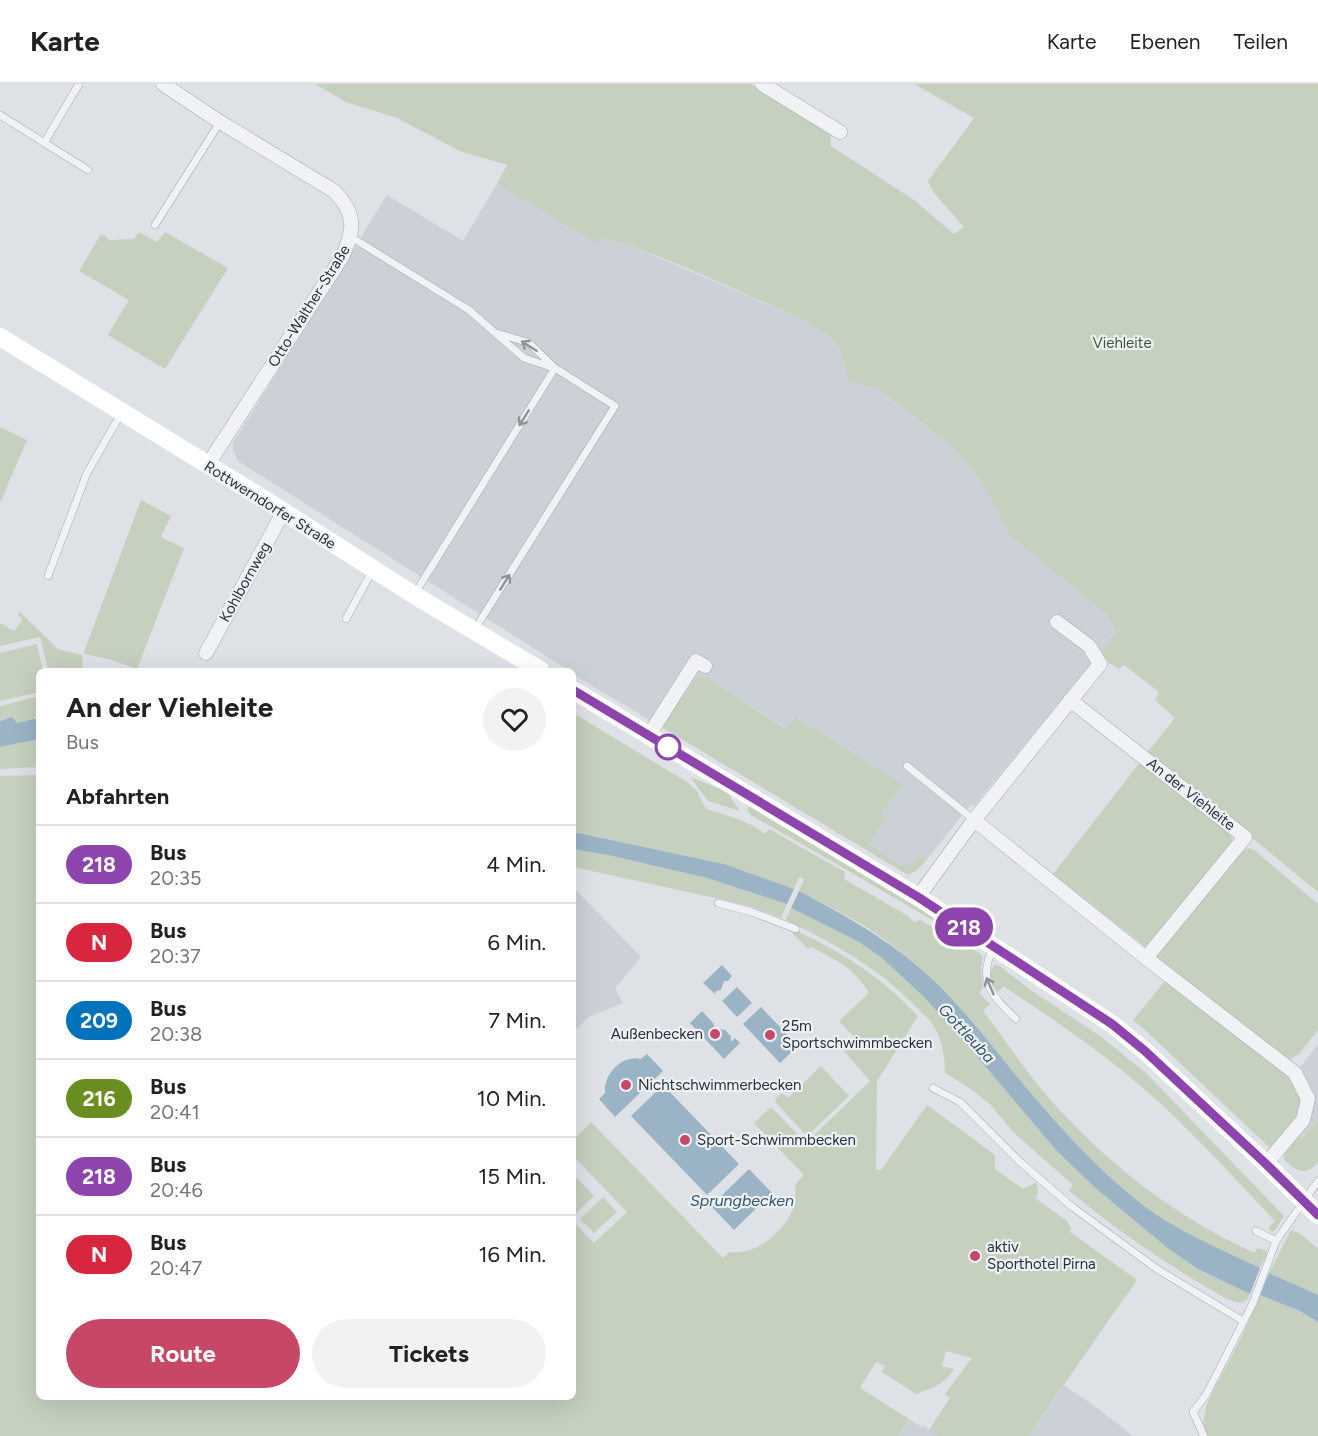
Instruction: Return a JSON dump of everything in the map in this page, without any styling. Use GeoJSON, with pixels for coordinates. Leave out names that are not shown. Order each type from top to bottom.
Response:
{"type":"FeatureCollection","features":[{"type":"Feature","properties":{"kind":"main road","name":"Rottwerndorfer Straße"},"geometry":{"type":"LineString","coordinates":[[0,337],[207,466],[284,511],[373,570],[537,668]]}},
{"type":"Feature","properties":{"kind":"main road"},"geometry":{"type":"LineString","coordinates":[[576,692],[918,897],[1112,1024],[1145,1051],[1318,1215]]}},
{"type":"Feature","properties":{"kind":"street","name":"Otto-Walther-Straße"},"geometry":{"type":"LineString","coordinates":[[163,84],[220,122],[334,191],[343,200],[349,212],[351,237],[342,256],[207,466]]}},
{"type":"Feature","properties":{"kind":"street"},"geometry":{"type":"LineString","coordinates":[[762,84],[840,132]]}},
{"type":"Feature","properties":{"kind":"street","name":"Kohlbornweg"},"geometry":{"type":"LineString","coordinates":[[206,652],[284,511]]}},
{"type":"Feature","properties":{"kind":"street"},"geometry":{"type":"LineString","coordinates":[[918,897],[974,820],[1100,664],[1089,646],[1057,622]]}},
{"type":"Feature","properties":{"kind":"street"},"geometry":{"type":"LineString","coordinates":[[649,735],[696,661],[705,666]]}},
{"type":"Feature","properties":{"kind":"street","name":"An der Viehleite"},"geometry":{"type":"LineString","coordinates":[[1070,700],[1245,837],[1146,958]]}},
{"type":"Feature","properties":{"kind":"street"},"geometry":{"type":"LineString","coordinates":[[974,820],[1146,958],[1295,1073],[1308,1099],[1303,1120],[1266,1164]]}},
{"type":"Feature","properties":{"kind":"lane"},"geometry":{"type":"LineString","coordinates":[[44,143],[79,84]]}},
{"type":"Feature","properties":{"kind":"lane"},"geometry":{"type":"LineString","coordinates":[[0,115],[88,170]]}},
{"type":"Feature","properties":{"kind":"lane"},"geometry":{"type":"LineString","coordinates":[[155,225],[220,122]]}},
{"type":"Feature","properties":{"kind":"lane"},"geometry":{"type":"LineString","coordinates":[[351,237],[459,303],[524,358],[555,368]]}},
{"type":"Feature","properties":{"kind":"lane"},"geometry":{"type":"LineString","coordinates":[[474,631],[615,406],[555,368],[529,344],[497,333]]}},
{"type":"Feature","properties":{"kind":"lane"},"geometry":{"type":"LineString","coordinates":[[414,595],[555,368]]}},
{"type":"Feature","properties":{"kind":"lane"},"geometry":{"type":"LineString","coordinates":[[48,576],[87,473],[122,412]]}},
{"type":"Feature","properties":{"kind":"lane"},"geometry":{"type":"LineString","coordinates":[[346,619],[373,570]]}},
{"type":"Feature","properties":{"kind":"lane"},"geometry":{"type":"LineString","coordinates":[[907,766],[974,820]]}},
{"type":"Feature","properties":{"kind":"lane"},"geometry":{"type":"LineString","coordinates":[[718,903],[752,912],[796,929]]}},
{"type":"Feature","properties":{"kind":"lane"},"geometry":{"type":"LineString","coordinates":[[995,947],[985,968],[987,981],[996,999],[1016,1019]]}},
{"type":"Feature","properties":{"kind":"lane"},"geometry":{"type":"LineString","coordinates":[[933,1088],[960,1102],[1019,1161],[1071,1206],[1158,1269],[1243,1321]]}},
{"type":"Feature","properties":{"kind":"lane"},"geometry":{"type":"LineString","coordinates":[[1204,1436],[1193,1412],[1206,1395],[1253,1303],[1276,1241],[1318,1181]]}},
{"type":"Feature","properties":{"kind":"lane"},"geometry":{"type":"LineString","coordinates":[[1256,1231],[1276,1241]]}},
{"type":"Feature","properties":{"kind":"shaded area"},"geometry":{"type":"Polygon","coordinates":[[[497,184],[599,243],[603,237],[632,246],[797,317],[827,334],[841,350],[848,380],[880,390],[951,445],[980,479],[1011,535],[1107,615],[1116,631],[1101,652],[974,806],[970,805],[926,861],[919,855],[909,865],[900,865],[868,843],[885,818],[880,815],[901,784],[794,717],[787,729],[707,677],[665,719],[663,728],[576,676],[576,668],[565,668],[238,461],[233,451],[233,443],[387,195],[463,241],[497,184]]]}},
{"type":"Feature","properties":{"kind":"shaded area"},"geometry":{"type":"Polygon","coordinates":[[[576,890],[641,957],[615,988],[623,1003],[589,1017],[576,1029],[576,890]]]}},
{"type":"Feature","properties":{"kind":"shaded area"},"geometry":{"type":"Polygon","coordinates":[[[1318,1044],[1318,1120],[1300,1139],[1287,1148],[1278,1139],[1297,1115],[1291,1079],[1318,1044]]]}},
{"type":"Feature","properties":{"kind":"shaded area"},"geometry":{"type":"Polygon","coordinates":[[[1064,1385],[1100,1410],[1133,1436],[1028,1436],[1064,1385]]]}},
{"type":"Feature","properties":{"kind":"shaded area"},"geometry":{"type":"Polygon","coordinates":[[[909,1419],[922,1427],[923,1425],[939,1436],[898,1436],[909,1419]]]}},
{"type":"Feature","properties":{"kind":"green space","name":"Viehleite"},"geometry":{"type":"Polygon","coordinates":[[[315,84],[751,84],[830,131],[831,146],[914,200],[954,234],[964,227],[934,193],[928,181],[974,118],[914,84],[1318,84],[1318,892],[1146,754],[1175,718],[1155,700],[1159,692],[1124,665],[1119,669],[1109,663],[1101,652],[1116,631],[1107,615],[1010,535],[980,479],[951,445],[880,390],[848,380],[841,350],[827,334],[797,317],[632,246],[603,237],[599,244],[497,184],[507,165],[460,151],[397,118],[346,102],[315,84]]]}},
{"type":"Feature","properties":{"kind":"green space"},"geometry":{"type":"Polygon","coordinates":[[[139,232],[157,242],[165,232],[228,268],[165,369],[108,335],[129,300],[79,271],[101,234],[110,240],[134,239],[139,232]]]}},
{"type":"Feature","properties":{"kind":"green space"},"geometry":{"type":"Polygon","coordinates":[[[0,427],[27,440],[0,503],[0,427]]]}},
{"type":"Feature","properties":{"kind":"green space"},"geometry":{"type":"Polygon","coordinates":[[[141,500],[171,516],[161,537],[184,548],[137,668],[84,654],[141,500]]]}},
{"type":"Feature","properties":{"kind":"green space"},"geometry":{"type":"Polygon","coordinates":[[[20,612],[58,649],[82,655],[83,668],[48,668],[40,637],[0,646],[0,623],[14,631],[22,620],[18,614],[20,612]]]}},
{"type":"Feature","properties":{"kind":"green space"},"geometry":{"type":"Polygon","coordinates":[[[37,644],[43,668],[36,668],[36,693],[0,701],[0,653],[37,644]]]}},
{"type":"Feature","properties":{"kind":"green space"},"geometry":{"type":"Polygon","coordinates":[[[697,677],[707,677],[786,729],[795,717],[902,784],[881,814],[885,818],[869,843],[900,865],[909,865],[919,855],[926,861],[908,875],[663,728],[665,719],[697,677]]]}},
{"type":"Feature","properties":{"kind":"green space"},"geometry":{"type":"Polygon","coordinates":[[[36,697],[36,719],[17,723],[12,717],[0,721],[0,706],[36,697]]]}},
{"type":"Feature","properties":{"kind":"green space"},"geometry":{"type":"Polygon","coordinates":[[[576,715],[687,782],[696,790],[706,809],[744,822],[765,834],[769,829],[845,872],[844,879],[908,916],[914,922],[920,920],[983,956],[981,968],[983,988],[979,993],[990,1004],[983,1011],[1041,1089],[1064,1114],[1113,1161],[1166,1203],[1224,1238],[1255,1253],[1257,1248],[1267,1251],[1265,1262],[1263,1261],[1260,1268],[1211,1245],[1163,1219],[1134,1198],[1072,1139],[964,1012],[931,978],[869,929],[799,891],[804,879],[799,877],[794,889],[724,864],[576,833],[576,715]]]}},
{"type":"Feature","properties":{"kind":"green space"},"geometry":{"type":"Polygon","coordinates":[[[36,740],[36,767],[0,769],[0,747],[36,740]]]}},
{"type":"Feature","properties":{"kind":"green space"},"geometry":{"type":"Polygon","coordinates":[[[1141,761],[1228,829],[1234,844],[1148,949],[1053,874],[1141,761]]]}},
{"type":"Feature","properties":{"kind":"green space"},"geometry":{"type":"Polygon","coordinates":[[[36,775],[36,1400],[576,1400],[576,1224],[594,1243],[627,1212],[576,1159],[576,1137],[591,1122],[723,1258],[729,1252],[749,1250],[758,1246],[775,1234],[793,1209],[795,1185],[804,1175],[754,1123],[771,1107],[806,1143],[870,1081],[843,1050],[854,1037],[839,1021],[869,993],[851,971],[829,956],[811,947],[808,949],[792,933],[795,930],[861,967],[890,989],[918,1016],[877,1081],[876,1170],[881,1170],[927,1105],[995,1155],[995,1169],[1023,1189],[1037,1184],[1038,1193],[1035,1198],[1067,1221],[1071,1228],[1070,1232],[1137,1280],[1028,1436],[939,1436],[929,1430],[950,1398],[945,1394],[972,1358],[946,1351],[942,1366],[954,1369],[942,1382],[927,1390],[916,1394],[882,1372],[885,1366],[876,1362],[860,1388],[909,1419],[898,1436],[0,1436],[0,776],[36,775]]]}},
{"type":"Feature","properties":{"kind":"green space"},"geometry":{"type":"Polygon","coordinates":[[[690,777],[730,793],[740,811],[708,801],[690,777]]]}},
{"type":"Feature","properties":{"kind":"green space"},"geometry":{"type":"Polygon","coordinates":[[[750,805],[893,891],[982,949],[752,816],[747,811],[750,805]]]}},
{"type":"Feature","properties":{"kind":"green space"},"geometry":{"type":"Polygon","coordinates":[[[1249,848],[1318,904],[1318,1030],[1299,1054],[1289,1060],[1283,1058],[1154,955],[1242,850],[1249,848]]]}},
{"type":"Feature","properties":{"kind":"green space"},"geometry":{"type":"Polygon","coordinates":[[[576,850],[707,878],[787,904],[781,918],[755,908],[576,868],[576,850]]]}},
{"type":"Feature","properties":{"kind":"green space"},"geometry":{"type":"Polygon","coordinates":[[[791,908],[859,942],[882,958],[924,997],[1056,1150],[1092,1185],[1198,1269],[1250,1294],[1247,1300],[1242,1303],[1221,1296],[1133,1240],[1069,1191],[1073,1185],[1013,1132],[990,1104],[945,1073],[941,1042],[931,1022],[885,978],[837,947],[786,920],[791,908]]]}},
{"type":"Feature","properties":{"kind":"green space"},"geometry":{"type":"Polygon","coordinates":[[[995,964],[1100,1036],[1147,1074],[1284,1216],[1276,1229],[1272,1232],[1268,1228],[1275,1221],[1190,1131],[1142,1087],[1084,1042],[1003,986],[998,992],[991,978],[991,971],[995,964]]]}},
{"type":"Feature","properties":{"kind":"green space"},"geometry":{"type":"Polygon","coordinates":[[[1165,981],[1291,1079],[1301,1099],[1297,1115],[1270,1148],[1133,1020],[1165,981]]]}},
{"type":"Feature","properties":{"kind":"green space"},"geometry":{"type":"Polygon","coordinates":[[[821,1066],[849,1096],[807,1136],[776,1103],[775,1099],[782,1093],[788,1098],[821,1066]]]}},
{"type":"Feature","properties":{"kind":"green space"},"geometry":{"type":"Polygon","coordinates":[[[1318,1120],[1318,1162],[1308,1170],[1298,1170],[1285,1161],[1285,1151],[1298,1137],[1301,1139],[1318,1120]]]}},
{"type":"Feature","properties":{"kind":"green space"},"geometry":{"type":"Polygon","coordinates":[[[576,1177],[594,1196],[576,1213],[576,1177]]]}},
{"type":"Feature","properties":{"kind":"green space"},"geometry":{"type":"Polygon","coordinates":[[[603,1197],[617,1212],[594,1233],[580,1219],[603,1197]]]}},
{"type":"Feature","properties":{"kind":"green space"},"geometry":{"type":"Polygon","coordinates":[[[1291,1230],[1301,1234],[1318,1249],[1318,1295],[1269,1273],[1291,1230]]]}},
{"type":"Feature","properties":{"kind":"green space"},"geometry":{"type":"Polygon","coordinates":[[[1260,1295],[1300,1311],[1318,1322],[1318,1436],[1207,1436],[1203,1422],[1207,1403],[1242,1336],[1260,1295]]]}},
{"type":"Feature","properties":{"kind":"water"},"geometry":{"type":"Polygon","coordinates":[[[12,717],[17,723],[36,719],[36,740],[0,747],[0,721],[12,717]]]}},
{"type":"Feature","properties":{"kind":"water"},"geometry":{"type":"Polygon","coordinates":[[[576,833],[724,864],[794,889],[787,904],[707,878],[576,850],[576,833]]]}},
{"type":"Feature","properties":{"kind":"water","name":"Gottleuba"},"geometry":{"type":"Polygon","coordinates":[[[799,891],[851,920],[916,964],[964,1012],[1072,1139],[1134,1198],[1179,1228],[1260,1268],[1250,1294],[1198,1269],[1169,1249],[1092,1185],[1056,1150],[924,997],[882,958],[859,942],[791,908],[799,891]]]}},
{"type":"Feature","properties":{"kind":"water"},"geometry":{"type":"Polygon","coordinates":[[[722,965],[732,976],[728,981],[724,981],[721,990],[716,991],[715,994],[703,983],[722,965]]]}},
{"type":"Feature","properties":{"kind":"water"},"geometry":{"type":"Polygon","coordinates":[[[737,987],[752,1003],[737,1017],[722,1001],[737,987]]]}},
{"type":"Feature","properties":{"kind":"water","name":"25m Sportschwimmbecken"},"geometry":{"type":"Polygon","coordinates":[[[761,1007],[798,1046],[780,1063],[743,1024],[761,1007]]]}},
{"type":"Feature","properties":{"kind":"water","name":"Außenbecken"},"geometry":{"type":"Polygon","coordinates":[[[702,1011],[714,1024],[714,1028],[725,1030],[731,1036],[731,1042],[735,1038],[740,1043],[724,1059],[690,1023],[702,1011]]]}},
{"type":"Feature","properties":{"kind":"water","name":"Nichtschwimmerbecken"},"geometry":{"type":"Polygon","coordinates":[[[647,1054],[663,1071],[615,1117],[599,1099],[605,1093],[607,1079],[615,1067],[621,1063],[634,1058],[641,1059],[647,1054]]]}},
{"type":"Feature","properties":{"kind":"water","name":"Sport-Schwimmbecken"},"geometry":{"type":"Polygon","coordinates":[[[663,1085],[739,1164],[707,1195],[631,1116],[663,1085]]]}},
{"type":"Feature","properties":{"kind":"water","name":"Sprungbecken"},"geometry":{"type":"Polygon","coordinates":[[[749,1169],[772,1193],[734,1230],[711,1206],[749,1169]]]}},
{"type":"Feature","properties":{"kind":"water"},"geometry":{"type":"Polygon","coordinates":[[[1269,1273],[1318,1295],[1318,1322],[1300,1311],[1260,1295],[1269,1273]]]}},
{"type":"Feature","properties":{"kind":"bus line","name":"218"},"geometry":{"type":"LineString","coordinates":[[576,692],[918,897],[1112,1024],[1145,1051],[1318,1215]]}},
{"type":"Feature","properties":{"kind":"place","name":"Außenbecken"},"geometry":{"type":"Point","coordinates":[715,1034]}},
{"type":"Feature","properties":{"kind":"place","name":"25m Sportschwimmbecken"},"geometry":{"type":"Point","coordinates":[770,1035]}},
{"type":"Feature","properties":{"kind":"place","name":"Nichtschwimmerbecken"},"geometry":{"type":"Point","coordinates":[626,1085]}},
{"type":"Feature","properties":{"kind":"place","name":"Sport-Schwimmbecken"},"geometry":{"type":"Point","coordinates":[685,1140]}},
{"type":"Feature","properties":{"kind":"place","name":"aktiv Sporthotel Pirna"},"geometry":{"type":"Point","coordinates":[975,1256]}}]}
